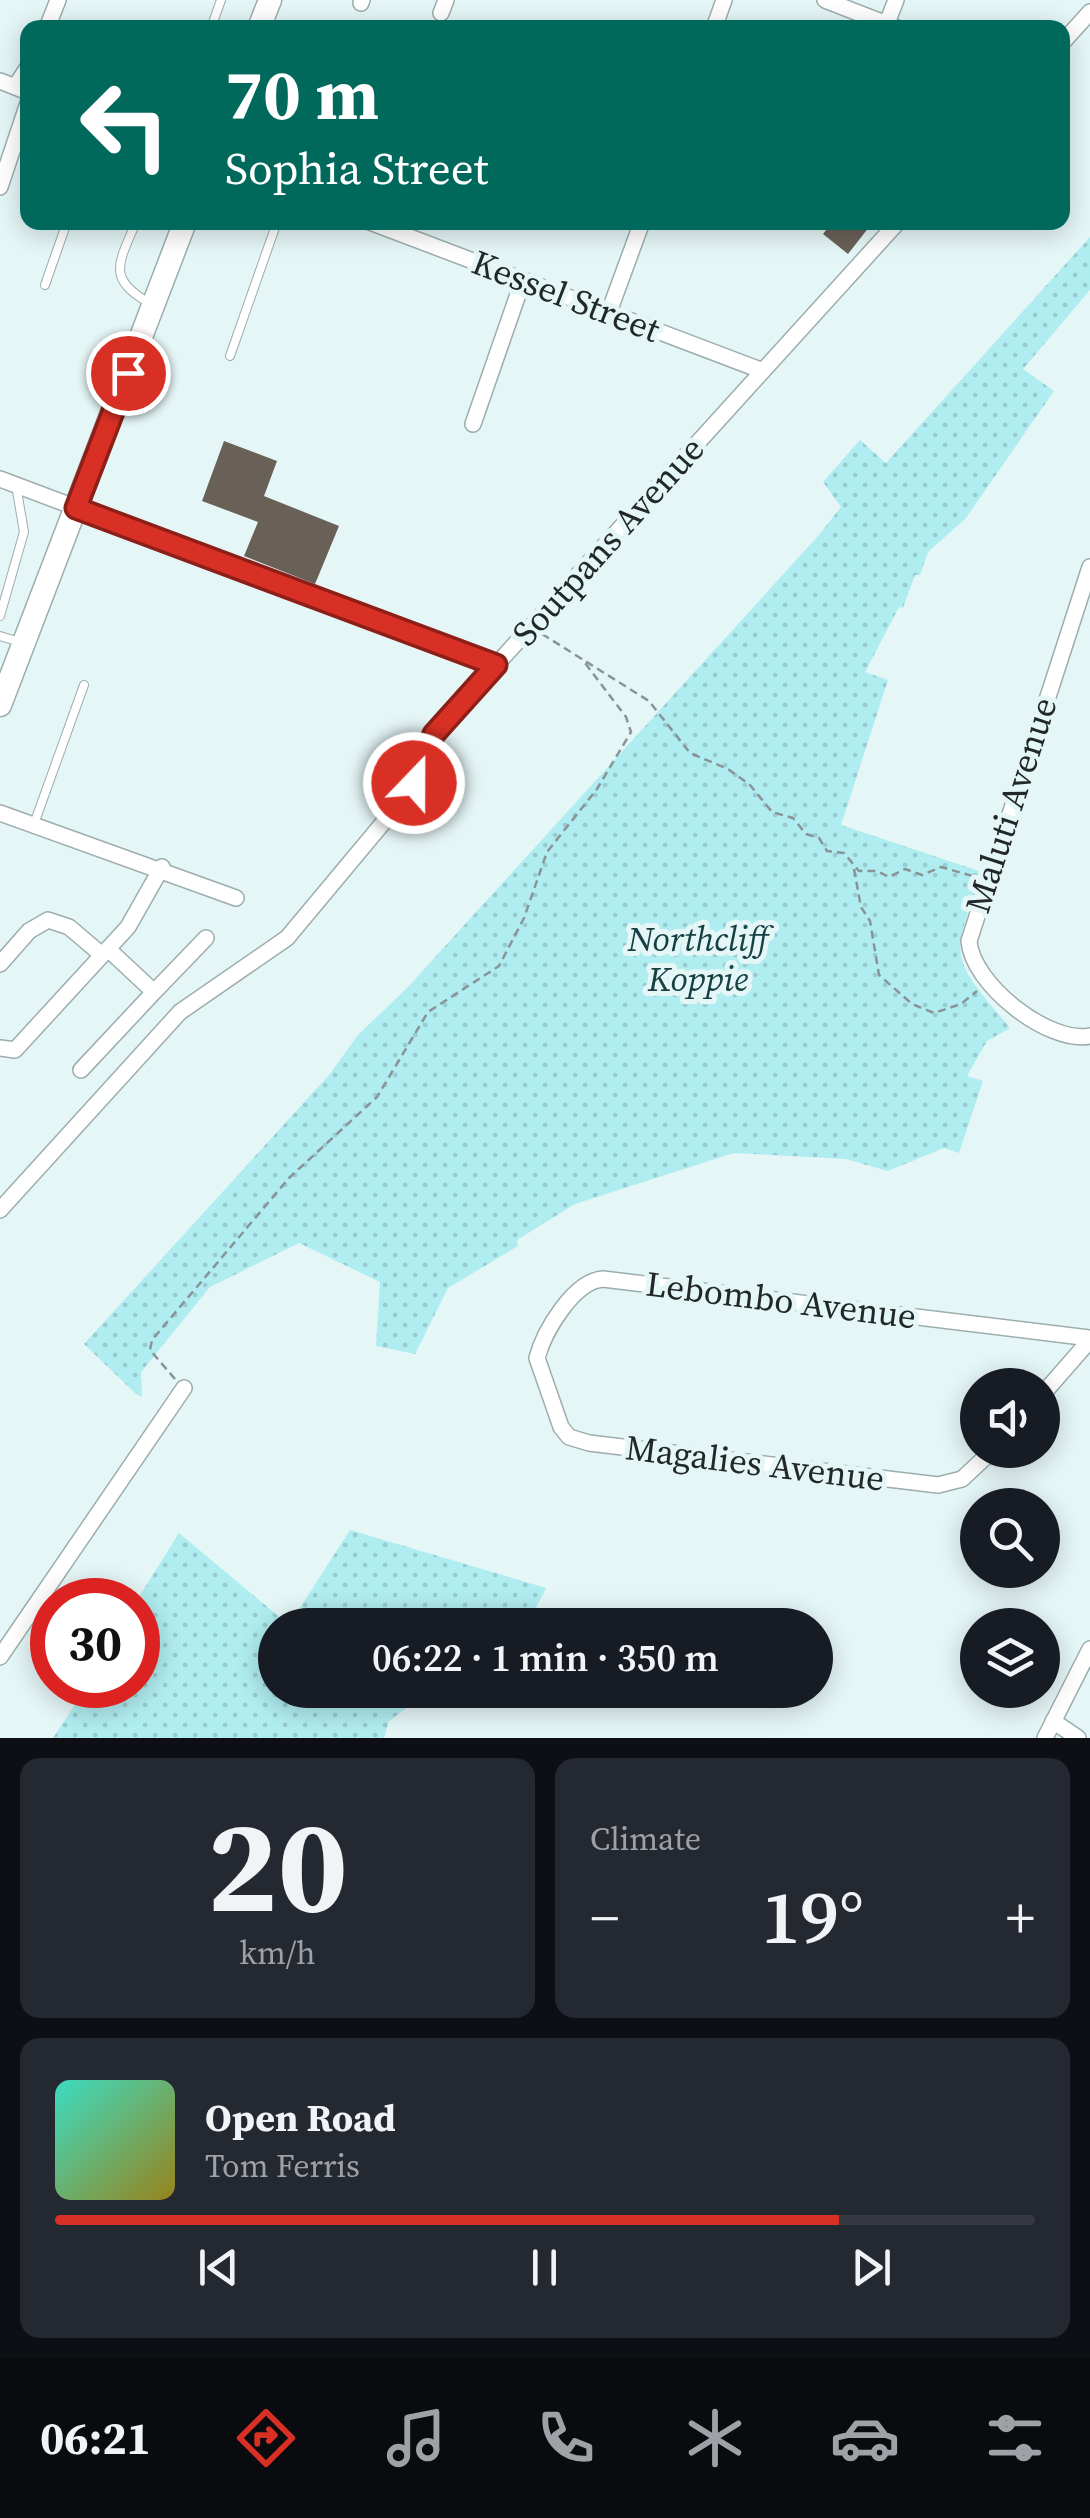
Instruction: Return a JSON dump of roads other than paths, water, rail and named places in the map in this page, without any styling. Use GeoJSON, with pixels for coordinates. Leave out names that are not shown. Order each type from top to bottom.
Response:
{"type":"FeatureCollection","features":[{"type":"Feature","properties":{"kind":"main road"},"geometry":{"type":"LineString","coordinates":[[1,700],[180,230]]}},
{"type":"Feature","properties":{"kind":"street"},"geometry":{"type":"LineString","coordinates":[[826,0],[877,20]]}},
{"type":"Feature","properties":{"kind":"street"},"geometry":{"type":"LineString","coordinates":[[1070,33],[1090,12]]}},
{"type":"Feature","properties":{"kind":"street"},"geometry":{"type":"LineString","coordinates":[[0,187],[20,127]]}},
{"type":"Feature","properties":{"kind":"street","name":"Kessel Street"},"geometry":{"type":"LineString","coordinates":[[391,230],[763,371]]}},
{"type":"Feature","properties":{"kind":"street"},"geometry":{"type":"LineString","coordinates":[[608,312],[639,230]]}},
{"type":"Feature","properties":{"kind":"street","name":"Soutpans Avenue"},"geometry":{"type":"LineString","coordinates":[[0,1210],[180,1012],[287,938],[408,793],[434,734],[891,230]]}},
{"type":"Feature","properties":{"kind":"street"},"geometry":{"type":"LineString","coordinates":[[472,424],[523,280]]}},
{"type":"Feature","properties":{"kind":"street"},"geometry":{"type":"LineString","coordinates":[[0,479],[496,665]]}},
{"type":"Feature","properties":{"kind":"street","name":"Maluti Avenue"},"geometry":{"type":"LineString","coordinates":[[1090,567],[969,941],[971,958],[987,985],[1062,1033],[1090,1036]]}},
{"type":"Feature","properties":{"kind":"street"},"geometry":{"type":"LineString","coordinates":[[0,813],[162,867],[236,898]]}},
{"type":"Feature","properties":{"kind":"street"},"geometry":{"type":"LineString","coordinates":[[0,1048],[15,1050],[128,927],[162,867]]}},
{"type":"Feature","properties":{"kind":"street"},"geometry":{"type":"LineString","coordinates":[[0,964],[29,931],[48,920],[69,928],[105,952],[154,992]]}},
{"type":"Feature","properties":{"kind":"street"},"geometry":{"type":"LineString","coordinates":[[81,1070],[206,938]]}},
{"type":"Feature","properties":{"kind":"street","name":"Lebombo Avenue"},"geometry":{"type":"LineString","coordinates":[[542,1381],[537,1358],[542,1343],[582,1287],[603,1279],[1090,1339]]}},
{"type":"Feature","properties":{"kind":"street"},"geometry":{"type":"LineString","coordinates":[[1060,1374],[1090,1339]]}},
{"type":"Feature","properties":{"kind":"street","name":"Magalies Avenue"},"geometry":{"type":"LineString","coordinates":[[542,1381],[569,1436],[629,1449],[938,1484],[962,1479],[974,1468]]}},
{"type":"Feature","properties":{"kind":"street"},"geometry":{"type":"LineString","coordinates":[[0,1657],[184,1388]]}},
{"type":"Feature","properties":{"kind":"street"},"geometry":{"type":"LineString","coordinates":[[1045,1738],[1090,1649]]}},
{"type":"Feature","properties":{"kind":"street"},"geometry":{"type":"LineString","coordinates":[[1053,1721],[1078,1738]]}},
{"type":"Feature","properties":{"kind":"lane"},"geometry":{"type":"LineString","coordinates":[[45,285],[65,230]]}},
{"type":"Feature","properties":{"kind":"lane"},"geometry":{"type":"LineString","coordinates":[[133,230],[120,262],[120,280],[126,290],[153,305]]}},
{"type":"Feature","properties":{"kind":"lane"},"geometry":{"type":"LineString","coordinates":[[230,356],[275,230]]}},
{"type":"Feature","properties":{"kind":"lane"},"geometry":{"type":"LineString","coordinates":[[0,616],[24,532],[16,485]]}},
{"type":"Feature","properties":{"kind":"lane"},"geometry":{"type":"LineString","coordinates":[[0,636],[23,643]]}},
{"type":"Feature","properties":{"kind":"lane"},"geometry":{"type":"LineString","coordinates":[[34,824],[84,685]]}},
{"type":"Feature","properties":{"kind":"park label","name":"Northcliff Koppie"},"geometry":{"type":"Point","coordinates":[698,959]}}]}
